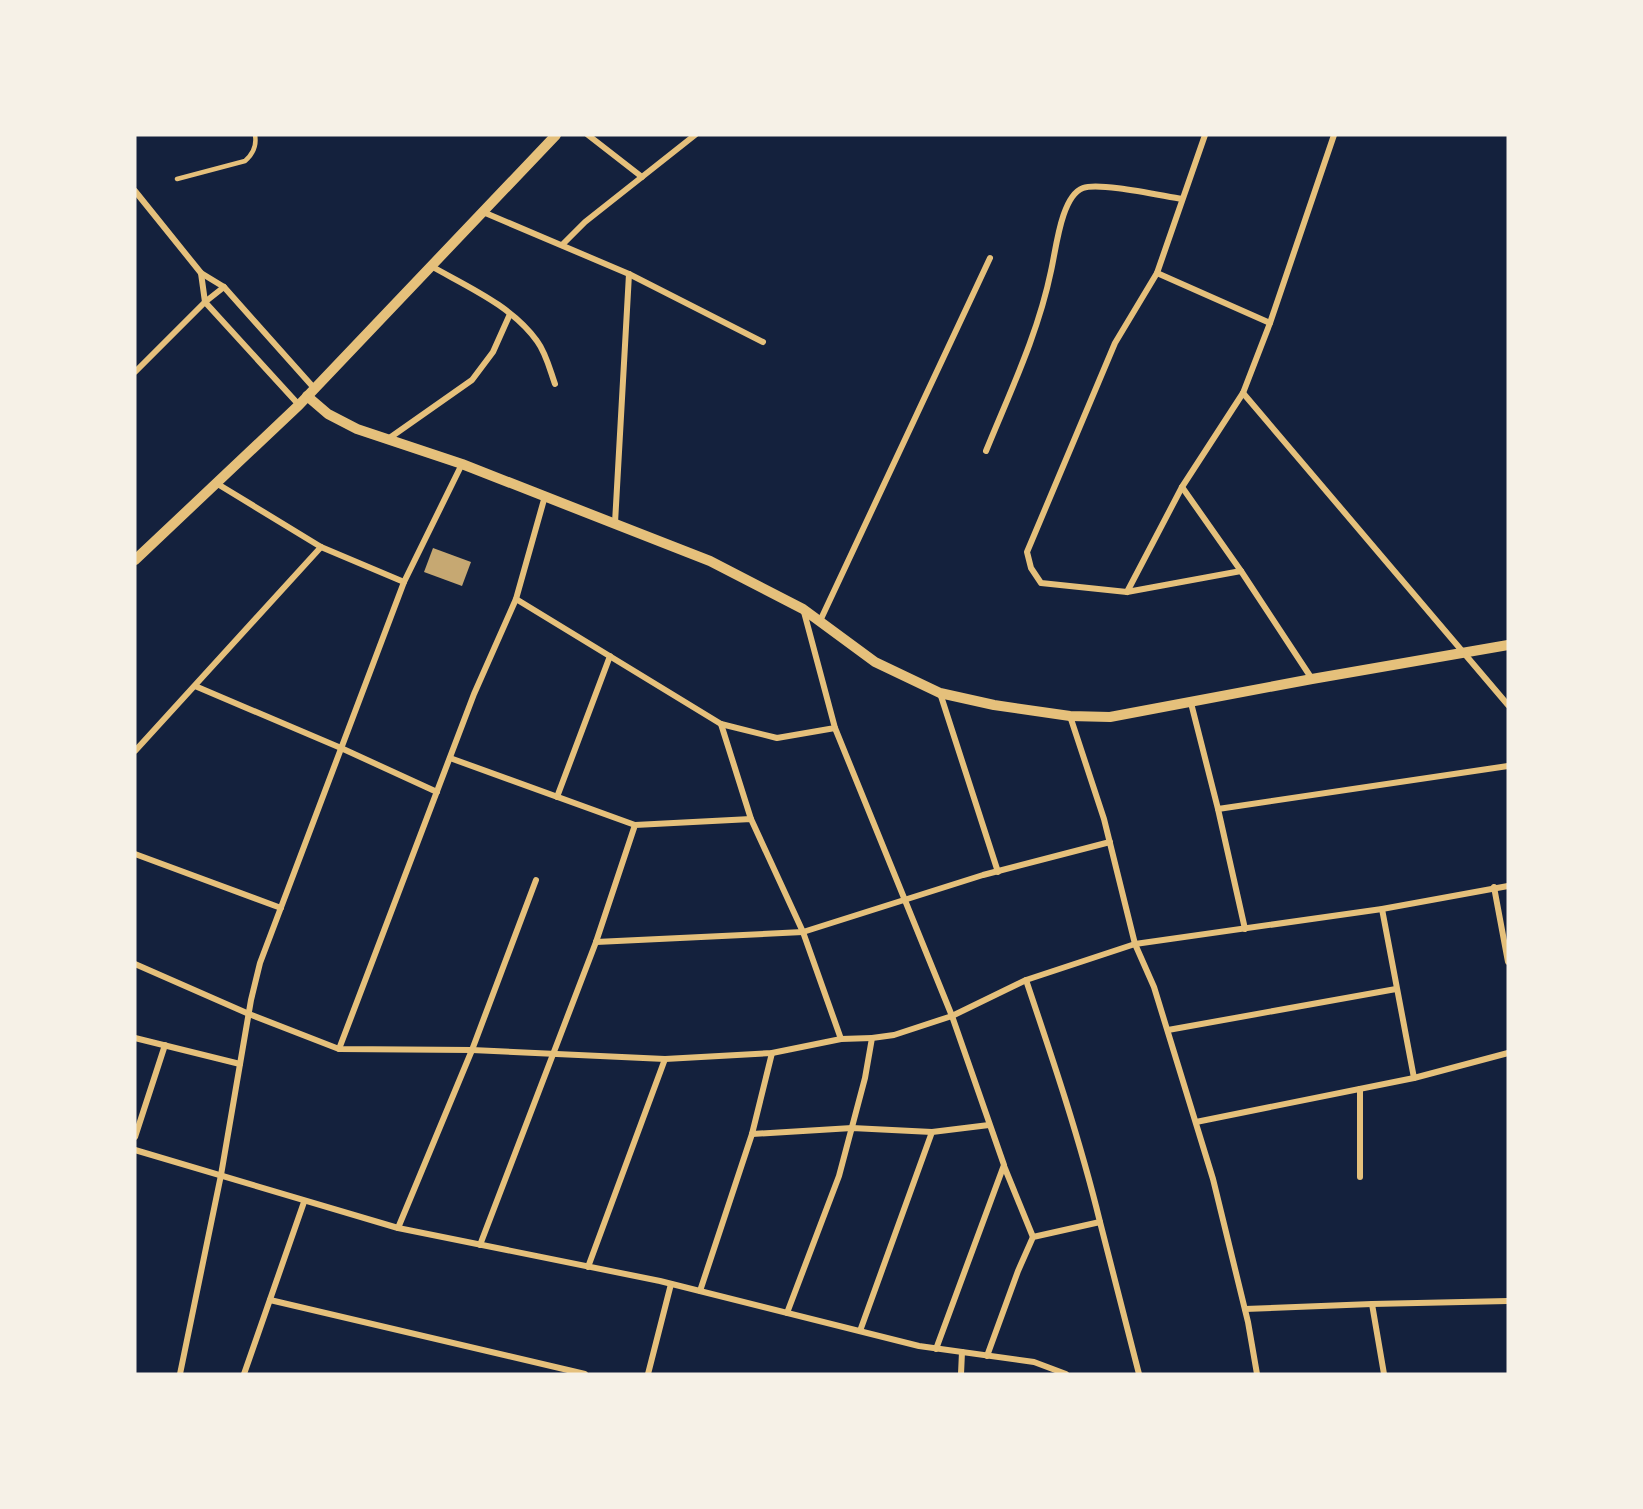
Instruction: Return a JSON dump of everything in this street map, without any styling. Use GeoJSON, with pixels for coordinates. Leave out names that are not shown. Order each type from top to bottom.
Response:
{"type":"FeatureCollection","features":[{"type":"Feature","properties":{"kind":"street"},"geometry":{"type":"LineString","coordinates":[[135,560],[311,392],[556,135]]}},
{"type":"Feature","properties":{"kind":"street"},"geometry":{"type":"LineString","coordinates":[[588,135],[642,177]]}},
{"type":"Feature","properties":{"kind":"street"},"geometry":{"type":"LineString","coordinates":[[562,245],[585,222],[695,135]]}},
{"type":"Feature","properties":{"kind":"street"},"geometry":{"type":"LineString","coordinates":[[1204,135],[1157,273],[1115,343],[1027,552],[1031,568],[1041,583],[1127,592],[1241,571]]}},
{"type":"Feature","properties":{"kind":"street"},"geometry":{"type":"LineString","coordinates":[[1127,592],[1182,487],[1243,393],[1270,323],[1334,135]]}},
{"type":"Feature","properties":{"kind":"street"},"geometry":{"type":"LineString","coordinates":[[986,451],[1036,329],[1060,231],[1072,195],[1084,187],[1103,187],[1182,199]]}},
{"type":"Feature","properties":{"kind":"street"},"geometry":{"type":"LineString","coordinates":[[135,191],[201,273],[224,287],[328,414],[357,429],[462,464],[710,561],[803,609],[875,662],[940,693],[994,705],[1070,716],[1110,717],[1508,645]]}},
{"type":"Feature","properties":{"kind":"street"},"geometry":{"type":"LineString","coordinates":[[483,212],[629,274],[763,342]]}},
{"type":"Feature","properties":{"kind":"street"},"geometry":{"type":"LineString","coordinates":[[820,621],[990,258]]}},
{"type":"Feature","properties":{"kind":"street"},"geometry":{"type":"LineString","coordinates":[[431,266],[522,323],[538,342],[555,384]]}},
{"type":"Feature","properties":{"kind":"street"},"geometry":{"type":"LineString","coordinates":[[201,273],[205,302],[298,405]]}},
{"type":"Feature","properties":{"kind":"street"},"geometry":{"type":"LineString","coordinates":[[1157,273],[1270,323]]}},
{"type":"Feature","properties":{"kind":"street"},"geometry":{"type":"LineString","coordinates":[[615,523],[629,274]]}},
{"type":"Feature","properties":{"kind":"street"},"geometry":{"type":"LineString","coordinates":[[135,372],[205,302],[224,287]]}},
{"type":"Feature","properties":{"kind":"street"},"geometry":{"type":"LineString","coordinates":[[386,440],[472,380],[493,352],[510,314]]}},
{"type":"Feature","properties":{"kind":"street"},"geometry":{"type":"LineString","coordinates":[[1243,393],[1508,705]]}},
{"type":"Feature","properties":{"kind":"street"},"geometry":{"type":"LineString","coordinates":[[180,1374],[221,1175],[260,963],[404,582],[462,464]]}},
{"type":"Feature","properties":{"kind":"street"},"geometry":{"type":"LineString","coordinates":[[216,483],[321,547],[404,582]]}},
{"type":"Feature","properties":{"kind":"street"},"geometry":{"type":"LineString","coordinates":[[1182,487],[1312,679]]}},
{"type":"Feature","properties":{"kind":"street"},"geometry":{"type":"LineString","coordinates":[[339,1049],[474,694],[516,599],[545,496]]}},
{"type":"Feature","properties":{"kind":"street"},"geometry":{"type":"LineString","coordinates":[[135,751],[321,547]]}},
{"type":"Feature","properties":{"kind":"street"},"geometry":{"type":"LineString","coordinates":[[516,599],[721,724],[777,738],[835,728]]}},
{"type":"Feature","properties":{"kind":"street"},"geometry":{"type":"LineString","coordinates":[[803,609],[835,728],[952,1016],[989,1125],[1033,1237],[987,1356]]}},
{"type":"Feature","properties":{"kind":"street"},"geometry":{"type":"LineString","coordinates":[[557,797],[610,656]]}},
{"type":"Feature","properties":{"kind":"street"},"geometry":{"type":"LineString","coordinates":[[195,686],[437,792]]}},
{"type":"Feature","properties":{"kind":"street"},"geometry":{"type":"LineString","coordinates":[[940,693],[998,872]]}},
{"type":"Feature","properties":{"kind":"street"},"geometry":{"type":"LineString","coordinates":[[1191,703],[1245,929]]}},
{"type":"Feature","properties":{"kind":"street"},"geometry":{"type":"LineString","coordinates":[[1070,716],[1110,842],[1135,944],[1154,987],[1213,1179],[1245,1309],[1257,1374]]}},
{"type":"Feature","properties":{"kind":"street"},"geometry":{"type":"LineString","coordinates":[[721,724],[751,819],[803,932],[841,1039]]}},
{"type":"Feature","properties":{"kind":"street"},"geometry":{"type":"LineString","coordinates":[[450,758],[635,825],[751,819]]}},
{"type":"Feature","properties":{"kind":"street"},"geometry":{"type":"LineString","coordinates":[[1218,809],[1508,766]]}},
{"type":"Feature","properties":{"kind":"street"},"geometry":{"type":"LineString","coordinates":[[480,1245],[596,942],[635,825]]}},
{"type":"Feature","properties":{"kind":"street"},"geometry":{"type":"LineString","coordinates":[[596,942],[803,932],[998,872],[1110,842]]}},
{"type":"Feature","properties":{"kind":"street"},"geometry":{"type":"LineString","coordinates":[[135,854],[281,908]]}},
{"type":"Feature","properties":{"kind":"street"},"geometry":{"type":"LineString","coordinates":[[398,1228],[472,1050],[536,880]]}},
{"type":"Feature","properties":{"kind":"street"},"geometry":{"type":"LineString","coordinates":[[135,964],[249,1014],[339,1049],[554,1052],[665,1059],[771,1053],[841,1039],[894,1035],[952,1016],[1026,980],[1135,944],[1382,909],[1508,886]]}},
{"type":"Feature","properties":{"kind":"street"},"geometry":{"type":"LineString","coordinates":[[1494,887],[1508,962]]}},
{"type":"Feature","properties":{"kind":"street"},"geometry":{"type":"LineString","coordinates":[[1382,909],[1414,1078]]}},
{"type":"Feature","properties":{"kind":"street"},"geometry":{"type":"LineString","coordinates":[[1026,980],[1061,1083],[1089,1176],[1139,1374]]}},
{"type":"Feature","properties":{"kind":"street"},"geometry":{"type":"LineString","coordinates":[[1167,1030],[1396,989]]}},
{"type":"Feature","properties":{"kind":"street"},"geometry":{"type":"LineString","coordinates":[[135,1038],[240,1064]]}},
{"type":"Feature","properties":{"kind":"street"},"geometry":{"type":"LineString","coordinates":[[787,1313],[839,1176],[865,1078],[872,1038]]}},
{"type":"Feature","properties":{"kind":"street"},"geometry":{"type":"LineString","coordinates":[[135,1137],[165,1045]]}},
{"type":"Feature","properties":{"kind":"street"},"geometry":{"type":"LineString","coordinates":[[700,1291],[752,1134],[771,1053]]}},
{"type":"Feature","properties":{"kind":"street"},"geometry":{"type":"LineString","coordinates":[[1196,1122],[1414,1078],[1508,1053]]}},
{"type":"Feature","properties":{"kind":"street"},"geometry":{"type":"LineString","coordinates":[[588,1267],[665,1059]]}},
{"type":"Feature","properties":{"kind":"street"},"geometry":{"type":"LineString","coordinates":[[1360,1089],[1360,1177]]}},
{"type":"Feature","properties":{"kind":"street"},"geometry":{"type":"LineString","coordinates":[[752,1134],[852,1128],[933,1132],[989,1125]]}},
{"type":"Feature","properties":{"kind":"street"},"geometry":{"type":"LineString","coordinates":[[860,1331],[933,1132]]}},
{"type":"Feature","properties":{"kind":"street"},"geometry":{"type":"LineString","coordinates":[[135,1150],[304,1202],[398,1228],[671,1284],[936,1349],[1034,1362],[1066,1374]]}},
{"type":"Feature","properties":{"kind":"street"},"geometry":{"type":"LineString","coordinates":[[936,1349],[1004,1165]]}},
{"type":"Feature","properties":{"kind":"street"},"geometry":{"type":"LineString","coordinates":[[244,1374],[304,1202]]}},
{"type":"Feature","properties":{"kind":"street"},"geometry":{"type":"LineString","coordinates":[[1033,1237],[1101,1222]]}},
{"type":"Feature","properties":{"kind":"street"},"geometry":{"type":"LineString","coordinates":[[648,1374],[671,1284]]}},
{"type":"Feature","properties":{"kind":"street"},"geometry":{"type":"LineString","coordinates":[[270,1300],[585,1374]]}},
{"type":"Feature","properties":{"kind":"street"},"geometry":{"type":"LineString","coordinates":[[1245,1309],[1508,1301]]}},
{"type":"Feature","properties":{"kind":"street"},"geometry":{"type":"LineString","coordinates":[[1372,1304],[1384,1374]]}},
{"type":"Feature","properties":{"kind":"street"},"geometry":{"type":"LineString","coordinates":[[961,1374],[962,1352]]}},
{"type":"Feature","properties":{"kind":"lane"},"geometry":{"type":"LineString","coordinates":[[177,179],[245,161],[252,154],[256,141],[255,135]]}},
{"type":"Feature","properties":{"kind":"building"},"geometry":{"type":"Polygon","coordinates":[[[433,548],[471,562],[462,586],[424,572],[433,548]]]}}]}
